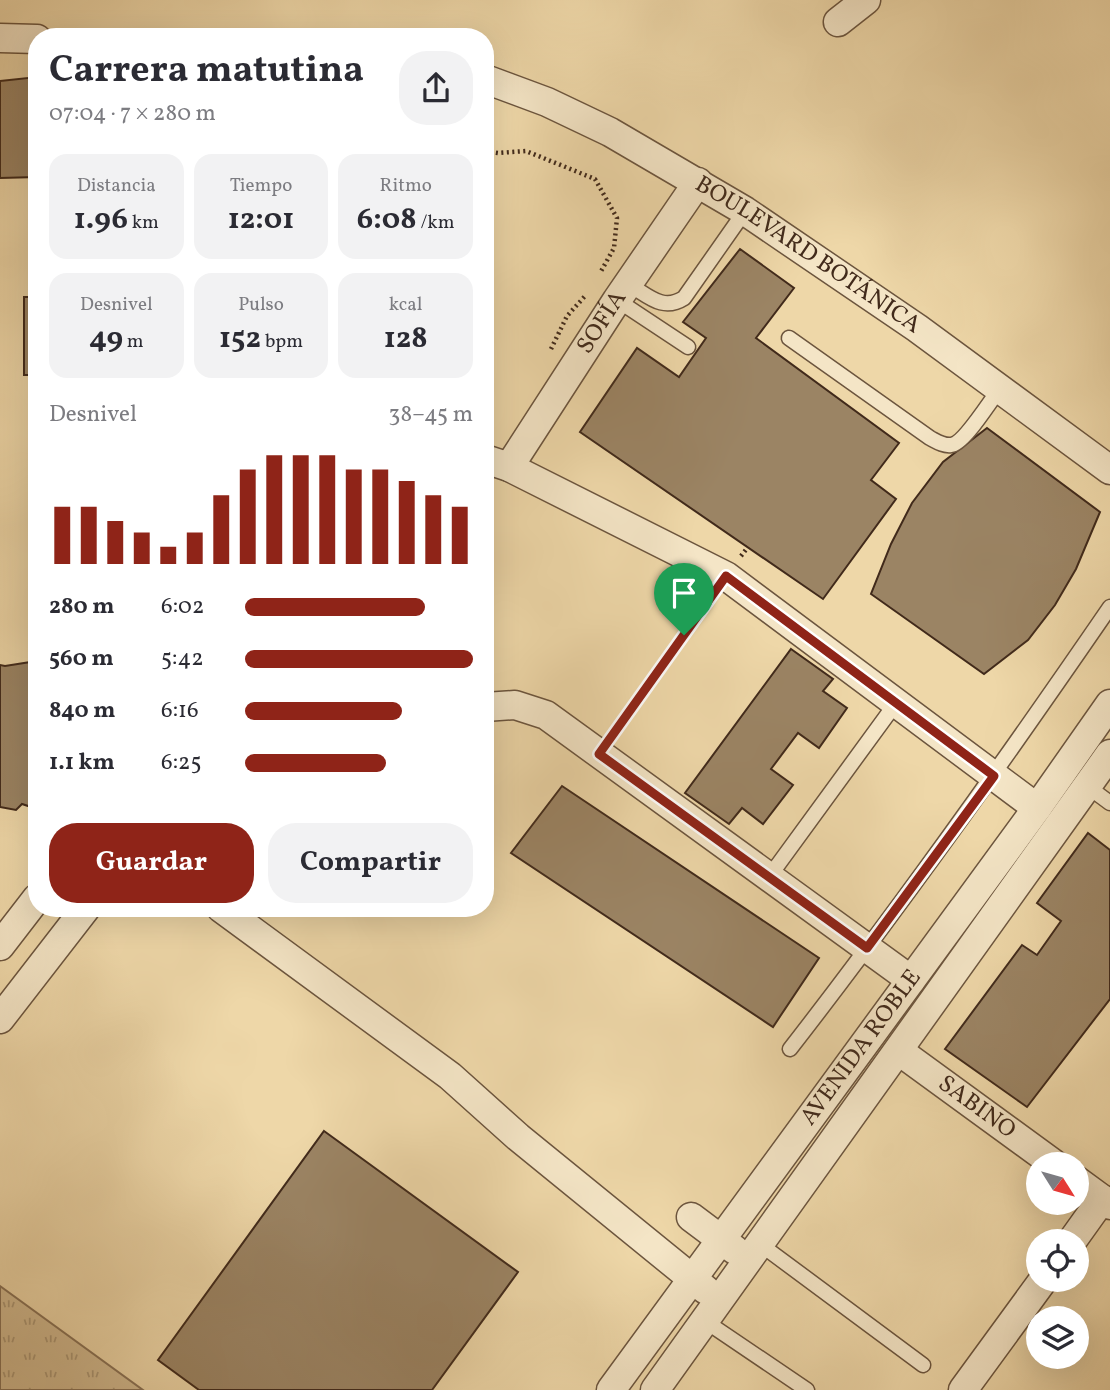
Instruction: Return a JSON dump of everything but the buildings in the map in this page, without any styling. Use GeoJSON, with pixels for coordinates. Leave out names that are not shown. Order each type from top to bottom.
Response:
{"type":"FeatureCollection","features":[{"type":"Feature","properties":{"kind":"street"},"geometry":{"type":"LineString","coordinates":[[838,22],[866,0]]}},
{"type":"Feature","properties":{"kind":"street"},"geometry":{"type":"LineString","coordinates":[[0,38],[28,39]]}},
{"type":"Feature","properties":{"kind":"street","name":"BOULEVARD BOTÁNICA"},"geometry":{"type":"LineString","coordinates":[[494,82],[547,102],[611,132],[744,211],[917,328],[1110,470]]}},
{"type":"Feature","properties":{"kind":"street","name":"SOFÍA"},"geometry":{"type":"LineString","coordinates":[[497,463],[613,290],[698,183]]}},
{"type":"Feature","properties":{"kind":"street"},"geometry":{"type":"LineString","coordinates":[[497,463],[726,576],[1037,808]]}},
{"type":"Feature","properties":{"kind":"street"},"geometry":{"type":"LineString","coordinates":[[494,706],[515,705],[546,716],[911,980]]}},
{"type":"Feature","properties":{"kind":"street","name":"AVENIDA ROBLE"},"geometry":{"type":"LineString","coordinates":[[611,1390],[1110,705]]}},
{"type":"Feature","properties":{"kind":"street","name":"AVENIDA ROBLE"},"geometry":{"type":"LineString","coordinates":[[664,1387],[712,1311],[1110,754]]}},
{"type":"Feature","properties":{"kind":"street"},"geometry":{"type":"LineString","coordinates":[[0,946],[28,910]]}},
{"type":"Feature","properties":{"kind":"street"},"geometry":{"type":"LineString","coordinates":[[0,1019],[79,917]]}},
{"type":"Feature","properties":{"kind":"street"},"geometry":{"type":"LineString","coordinates":[[233,917],[450,1076],[518,1137],[692,1279],[712,1311]]}},
{"type":"Feature","properties":{"kind":"street","name":"SABINO"},"geometry":{"type":"LineString","coordinates":[[899,1051],[1038,1152]]}},
{"type":"Feature","properties":{"kind":"street"},"geometry":{"type":"LineString","coordinates":[[1082,1229],[1106,1202],[1089,1190]]}},
{"type":"Feature","properties":{"kind":"street"},"geometry":{"type":"LineString","coordinates":[[691,1217],[720,1239],[754,1252]]}},
{"type":"Feature","properties":{"kind":"street"},"geometry":{"type":"LineString","coordinates":[[963,1390],[1035,1292]]}},
{"type":"Feature","properties":{"kind":"lane"},"geometry":{"type":"LineString","coordinates":[[613,290],[661,304],[675,304],[684,298],[744,211]]}},
{"type":"Feature","properties":{"kind":"lane"},"geometry":{"type":"LineString","coordinates":[[613,290],[688,347]]}},
{"type":"Feature","properties":{"kind":"lane"},"geometry":{"type":"LineString","coordinates":[[789,338],[929,438],[950,446],[962,439],[999,390]]}},
{"type":"Feature","properties":{"kind":"lane"},"geometry":{"type":"LineString","coordinates":[[790,1049],[994,776],[1110,607]]}},
{"type":"Feature","properties":{"kind":"lane"},"geometry":{"type":"LineString","coordinates":[[769,877],[896,703]]}},
{"type":"Feature","properties":{"kind":"lane"},"geometry":{"type":"LineString","coordinates":[[1087,786],[1110,803]]}},
{"type":"Feature","properties":{"kind":"lane"},"geometry":{"type":"LineString","coordinates":[[754,1252],[923,1366]]}},
{"type":"Feature","properties":{"kind":"lane"},"geometry":{"type":"LineString","coordinates":[[712,1311],[807,1390]]}},
{"type":"Feature","properties":{"kind":"path"},"geometry":{"type":"LineString","coordinates":[[494,152],[526,151],[595,179],[617,218],[614,248],[598,278]]}},
{"type":"Feature","properties":{"kind":"path"},"geometry":{"type":"LineString","coordinates":[[546,358],[567,316],[613,290]]}},
{"type":"Feature","properties":{"kind":"path"},"geometry":{"type":"LineString","coordinates":[[599,754],[748,547]]}},
{"type":"Feature","properties":{"kind":"green space"},"geometry":{"type":"Polygon","coordinates":[[[0,1286],[143,1390],[0,1390],[0,1286]]]}},
{"type":"Feature","properties":{"kind":"route"},"geometry":{"type":"LineString","coordinates":[[726,576],[994,776],[867,948],[599,754],[684,635],[726,576]]}}]}
